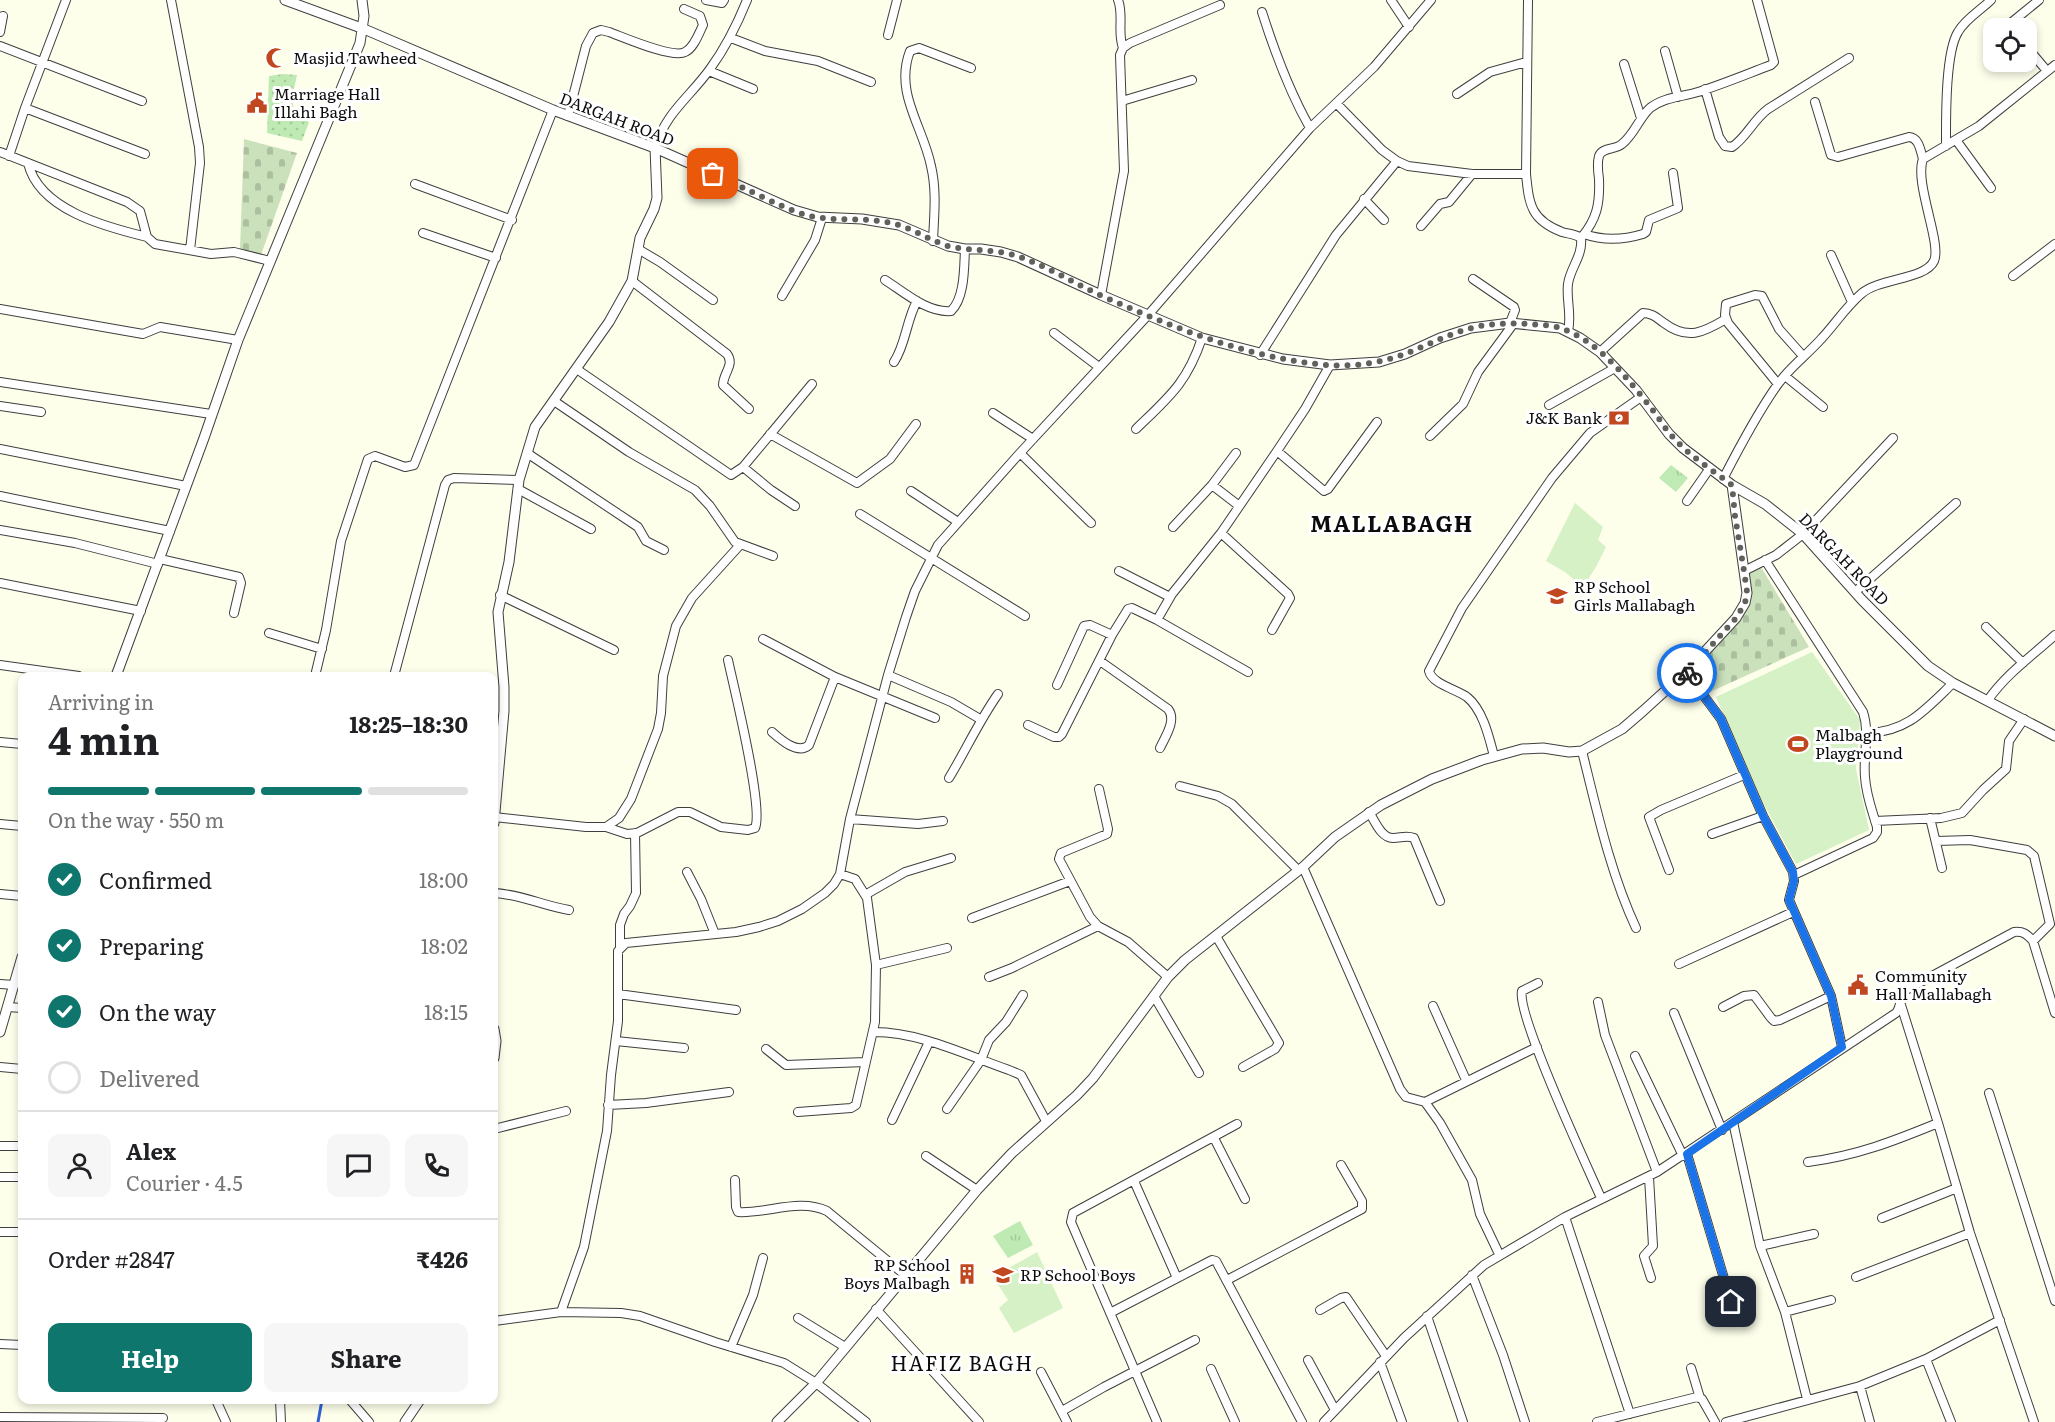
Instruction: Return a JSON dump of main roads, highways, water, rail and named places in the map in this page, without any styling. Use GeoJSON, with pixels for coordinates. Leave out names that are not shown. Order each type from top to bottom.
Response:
{"type":"FeatureCollection","features":[{"type":"Feature","properties":{"kind":"waterway"},"geometry":{"type":"LineString","coordinates":[[318,1422],[321,1404]]}},
{"type":"Feature","properties":{"kind":"place","name":"Masjid Tawheed"},"geometry":{"type":"Point","coordinates":[276,58]}},
{"type":"Feature","properties":{"kind":"place","name":"Marriage Hall Illahi Bagh"},"geometry":{"type":"Point","coordinates":[257,103]}},
{"type":"Feature","properties":{"kind":"place","name":"J&K Bank"},"geometry":{"type":"Point","coordinates":[1619,418]}},
{"type":"Feature","properties":{"kind":"place","name":"RP School Girls Mallabagh"},"geometry":{"type":"Point","coordinates":[1557,596]}},
{"type":"Feature","properties":{"kind":"place","name":"Malbagh Playground"},"geometry":{"type":"Point","coordinates":[1798,744]}},
{"type":"Feature","properties":{"kind":"place","name":"Community Hall Mallabagh"},"geometry":{"type":"Point","coordinates":[1858,985]}},
{"type":"Feature","properties":{"kind":"place","name":"RP School Boys Malbagh"},"geometry":{"type":"Point","coordinates":[967,1274]}},
{"type":"Feature","properties":{"kind":"place","name":"RP School Boys"},"geometry":{"type":"Point","coordinates":[1003,1275]}},
{"type":"Feature","properties":{"kind":"district","name":"MALLABAGH"},"geometry":{"type":"Point","coordinates":[1392,524]}},
{"type":"Feature","properties":{"kind":"district","name":"HAFIZ BAGH"},"geometry":{"type":"Point","coordinates":[962,1364]}}]}
